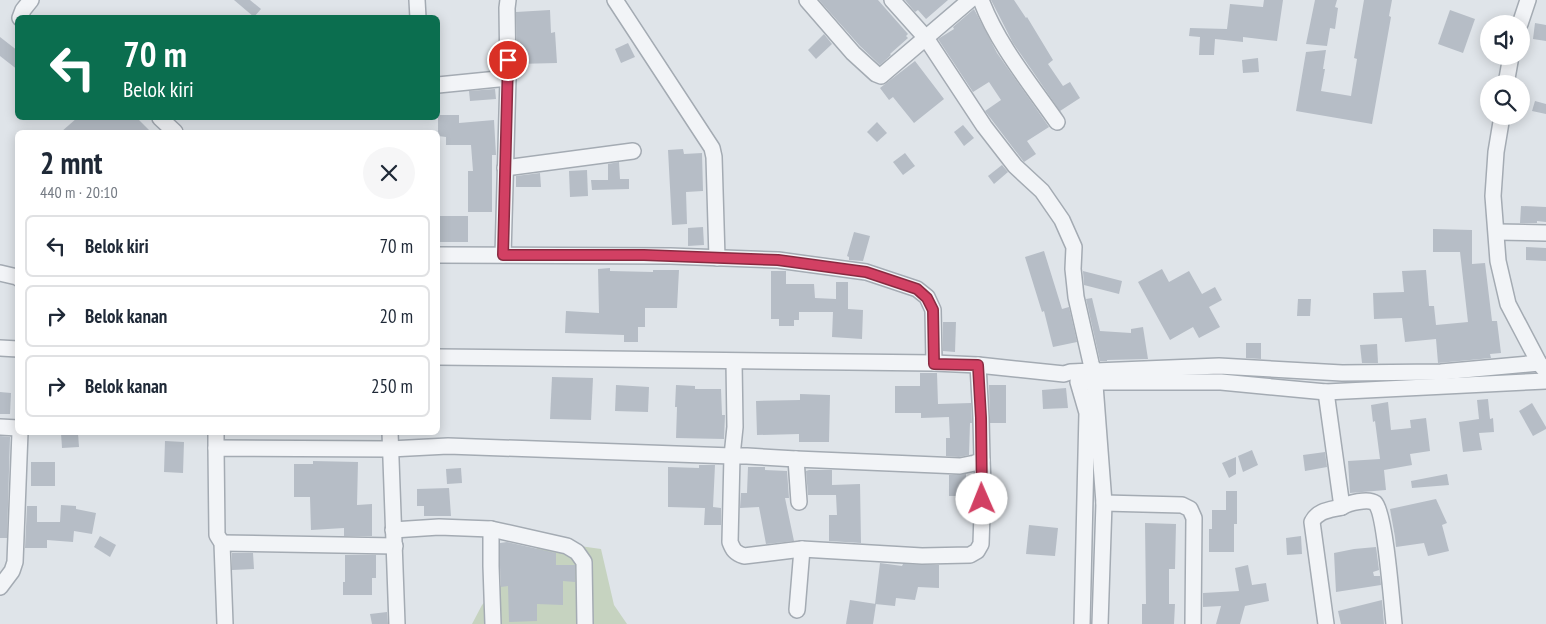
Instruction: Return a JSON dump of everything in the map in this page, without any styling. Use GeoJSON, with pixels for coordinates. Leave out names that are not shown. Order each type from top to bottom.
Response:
{"type":"FeatureCollection","features":[{"type":"Feature","properties":{"kind":"street"},"geometry":{"type":"LineString","coordinates":[[21,15],[31,0]]}},
{"type":"Feature","properties":{"kind":"street"},"geometry":{"type":"LineString","coordinates":[[417,0],[418,15]]}},
{"type":"Feature","properties":{"kind":"street"},"geometry":{"type":"LineString","coordinates":[[503,255],[508,78],[508,0]]}},
{"type":"Feature","properties":{"kind":"street"},"geometry":{"type":"LineString","coordinates":[[615,0],[712,148],[714,158],[717,258]]}},
{"type":"Feature","properties":{"kind":"street"},"geometry":{"type":"LineString","coordinates":[[807,0],[853,53],[876,74],[881,76],[970,0]]}},
{"type":"Feature","properties":{"kind":"street"},"geometry":{"type":"LineString","coordinates":[[892,0],[926,38],[984,126],[1015,166],[1042,191],[1062,220],[1074,247],[1073,269],[1076,297],[1094,377],[1104,502],[1100,624]]}},
{"type":"Feature","properties":{"kind":"street"},"geometry":{"type":"LineString","coordinates":[[981,0],[986,15],[1005,48],[1057,122]]}},
{"type":"Feature","properties":{"kind":"street"},"geometry":{"type":"LineString","coordinates":[[1523,15],[1528,0]]}},
{"type":"Feature","properties":{"kind":"street"},"geometry":{"type":"LineString","coordinates":[[440,85],[508,78]]}},
{"type":"Feature","properties":{"kind":"street"},"geometry":{"type":"LineString","coordinates":[[162,120],[173,130]]}},
{"type":"Feature","properties":{"kind":"street"},"geometry":{"type":"LineString","coordinates":[[1094,377],[1219,366],[1342,373],[1441,372],[1542,367],[1508,304],[1498,261],[1493,196],[1496,152],[1500,125]]}},
{"type":"Feature","properties":{"kind":"street"},"geometry":{"type":"LineString","coordinates":[[506,168],[634,151]]}},
{"type":"Feature","properties":{"kind":"street"},"geometry":{"type":"LineString","coordinates":[[1497,232],[1546,233]]}},
{"type":"Feature","properties":{"kind":"street"},"geometry":{"type":"LineString","coordinates":[[440,255],[644,255],[778,260],[866,272],[917,289],[927,298],[933,310],[934,364]]}},
{"type":"Feature","properties":{"kind":"street"},"geometry":{"type":"LineString","coordinates":[[0,273],[15,277]]}},
{"type":"Feature","properties":{"kind":"street"},"geometry":{"type":"LineString","coordinates":[[0,348],[15,349]]}},
{"type":"Feature","properties":{"kind":"street"},"geometry":{"type":"LineString","coordinates":[[1082,624],[1088,413],[1079,377],[1080,364],[1088,351]]}},
{"type":"Feature","properties":{"kind":"street"},"geometry":{"type":"LineString","coordinates":[[440,357],[978,365],[1064,374],[1070,372],[1079,377],[1222,382],[1326,392],[1546,381]]}},
{"type":"Feature","properties":{"kind":"street"},"geometry":{"type":"LineString","coordinates":[[734,362],[735,427],[732,456],[730,542],[732,549],[744,556],[802,550],[922,556],[970,554],[977,551],[981,544],[983,484],[978,365]]}},
{"type":"Feature","properties":{"kind":"street"},"geometry":{"type":"LineString","coordinates":[[1326,392],[1342,507]]}},
{"type":"Feature","properties":{"kind":"street"},"geometry":{"type":"LineString","coordinates":[[0,427],[15,428]]}},
{"type":"Feature","properties":{"kind":"street"},"geometry":{"type":"LineString","coordinates":[[0,587],[12,571],[15,562],[20,435]]}},
{"type":"Feature","properties":{"kind":"street"},"geometry":{"type":"LineString","coordinates":[[216,435],[217,535],[222,543],[225,624]]}},
{"type":"Feature","properties":{"kind":"street"},"geometry":{"type":"LineString","coordinates":[[390,435],[397,624]]}},
{"type":"Feature","properties":{"kind":"street"},"geometry":{"type":"LineString","coordinates":[[216,448],[390,449],[448,446],[748,456],[960,466],[982,460]]}},
{"type":"Feature","properties":{"kind":"street"},"geometry":{"type":"LineString","coordinates":[[796,459],[799,502]]}},
{"type":"Feature","properties":{"kind":"street"},"geometry":{"type":"LineString","coordinates":[[1326,624],[1312,522],[1321,512],[1363,501],[1372,501],[1379,511],[1385,542],[1394,624]]}},
{"type":"Feature","properties":{"kind":"street"},"geometry":{"type":"LineString","coordinates":[[1104,502],[1182,505],[1190,509],[1194,518],[1193,624]]}},
{"type":"Feature","properties":{"kind":"street"},"geometry":{"type":"LineString","coordinates":[[394,530],[438,527],[492,529],[567,546],[577,552],[584,562],[585,624]]}},
{"type":"Feature","properties":{"kind":"street"},"geometry":{"type":"LineString","coordinates":[[492,529],[493,624]]}},
{"type":"Feature","properties":{"kind":"street"},"geometry":{"type":"LineString","coordinates":[[222,543],[395,546]]}},
{"type":"Feature","properties":{"kind":"street"},"geometry":{"type":"LineString","coordinates":[[797,610],[802,550]]}},
{"type":"Feature","properties":{"kind":"green space"},"geometry":{"type":"Polygon","coordinates":[[[544,541],[601,549],[614,605],[627,624],[472,624],[482,605],[544,541]]]}},
{"type":"Feature","properties":{"kind":"building"},"geometry":{"type":"Polygon","coordinates":[[[234,0],[250,0],[261,9],[256,15],[252,15],[234,0]]]}},
{"type":"Feature","properties":{"kind":"building"},"geometry":{"type":"Polygon","coordinates":[[[819,0],[878,0],[908,34],[906,36],[908,38],[880,65],[860,46],[819,0]]]}},
{"type":"Feature","properties":{"kind":"building"},"geometry":{"type":"Polygon","coordinates":[[[905,0],[948,0],[926,19],[918,10],[915,12],[905,0]]]}},
{"type":"Feature","properties":{"kind":"building"},"geometry":{"type":"Polygon","coordinates":[[[991,0],[1014,0],[1027,17],[1053,60],[1048,64],[1063,86],[1070,82],[1080,98],[1060,111],[1013,43],[991,0]]]}},
{"type":"Feature","properties":{"kind":"building"},"geometry":{"type":"Polygon","coordinates":[[[1264,0],[1283,0],[1277,41],[1243,37],[1243,42],[1215,39],[1214,55],[1199,55],[1200,37],[1189,36],[1190,28],[1227,29],[1230,4],[1263,7],[1264,0]]]}},
{"type":"Feature","properties":{"kind":"building"},"geometry":{"type":"Polygon","coordinates":[[[1315,0],[1337,0],[1335,7],[1338,8],[1335,29],[1330,28],[1327,46],[1306,44],[1315,0]]]}},
{"type":"Feature","properties":{"kind":"building"},"geometry":{"type":"Polygon","coordinates":[[[1364,0],[1392,0],[1389,16],[1391,17],[1372,124],[1296,111],[1306,52],[1326,50],[1321,91],[1351,96],[1357,59],[1354,58],[1364,0]]]}},
{"type":"Feature","properties":{"kind":"building"},"geometry":{"type":"Polygon","coordinates":[[[974,9],[997,53],[1049,127],[1027,141],[1036,154],[1024,162],[985,111],[1001,100],[989,82],[973,92],[938,39],[954,29],[953,27],[974,9]]]}},
{"type":"Feature","properties":{"kind":"building"},"geometry":{"type":"Polygon","coordinates":[[[550,10],[551,33],[555,32],[557,63],[517,64],[516,12],[550,10]]]}},
{"type":"Feature","properties":{"kind":"building"},"geometry":{"type":"Polygon","coordinates":[[[1450,10],[1475,19],[1463,53],[1438,44],[1450,10]]]}},
{"type":"Feature","properties":{"kind":"building"},"geometry":{"type":"Polygon","coordinates":[[[1535,23],[1546,25],[1546,41],[1533,39],[1535,23]]]}},
{"type":"Feature","properties":{"kind":"building"},"geometry":{"type":"Polygon","coordinates":[[[824,34],[832,44],[816,59],[808,50],[824,34]]]}},
{"type":"Feature","properties":{"kind":"building"},"geometry":{"type":"Polygon","coordinates":[[[0,37],[15,49],[15,68],[0,56],[0,37]]]}},
{"type":"Feature","properties":{"kind":"building"},"geometry":{"type":"Polygon","coordinates":[[[628,43],[635,57],[621,63],[615,49],[628,43]]]}},
{"type":"Feature","properties":{"kind":"building"},"geometry":{"type":"Polygon","coordinates":[[[1258,58],[1259,72],[1243,73],[1242,60],[1258,58]]]}},
{"type":"Feature","properties":{"kind":"building"},"geometry":{"type":"Polygon","coordinates":[[[915,61],[944,99],[914,123],[893,97],[889,100],[880,88],[915,61]]]}},
{"type":"Feature","properties":{"kind":"building"},"geometry":{"type":"Polygon","coordinates":[[[495,89],[496,99],[470,101],[469,91],[495,89]]]}},
{"type":"Feature","properties":{"kind":"building"},"geometry":{"type":"Polygon","coordinates":[[[1535,101],[1546,104],[1546,114],[1532,111],[1535,101]]]}},
{"type":"Feature","properties":{"kind":"building"},"geometry":{"type":"Polygon","coordinates":[[[440,115],[459,115],[459,123],[494,120],[496,155],[492,155],[492,212],[468,212],[468,171],[473,171],[471,145],[446,145],[446,137],[440,136],[440,130],[438,130],[440,115]]]}},
{"type":"Feature","properties":{"kind":"building"},"geometry":{"type":"Polygon","coordinates":[[[75,120],[139,120],[149,130],[63,130],[75,120]]]}},
{"type":"Feature","properties":{"kind":"building"},"geometry":{"type":"Polygon","coordinates":[[[877,122],[887,133],[877,142],[867,132],[877,122]]]}},
{"type":"Feature","properties":{"kind":"building"},"geometry":{"type":"Polygon","coordinates":[[[963,125],[974,138],[964,146],[954,132],[963,125]]]}},
{"type":"Feature","properties":{"kind":"building"},"geometry":{"type":"Polygon","coordinates":[[[683,149],[684,154],[702,153],[703,191],[686,192],[687,224],[672,225],[668,150],[683,149]]]}},
{"type":"Feature","properties":{"kind":"building"},"geometry":{"type":"Polygon","coordinates":[[[905,153],[915,166],[903,175],[893,162],[905,153]]]}},
{"type":"Feature","properties":{"kind":"building"},"geometry":{"type":"Polygon","coordinates":[[[619,162],[620,179],[629,179],[629,189],[592,190],[591,180],[608,180],[608,164],[619,162]]]}},
{"type":"Feature","properties":{"kind":"building"},"geometry":{"type":"Polygon","coordinates":[[[1002,165],[1008,172],[994,184],[988,176],[1002,165]]]}},
{"type":"Feature","properties":{"kind":"building"},"geometry":{"type":"Polygon","coordinates":[[[587,170],[588,196],[570,197],[569,171],[587,170]]]}},
{"type":"Feature","properties":{"kind":"building"},"geometry":{"type":"Polygon","coordinates":[[[540,173],[541,187],[516,187],[516,176],[540,173]]]}},
{"type":"Feature","properties":{"kind":"building"},"geometry":{"type":"Polygon","coordinates":[[[1521,206],[1546,207],[1546,222],[1520,223],[1521,206]]]}},
{"type":"Feature","properties":{"kind":"building"},"geometry":{"type":"Polygon","coordinates":[[[440,216],[468,216],[468,242],[440,242],[440,216]]]}},
{"type":"Feature","properties":{"kind":"building"},"geometry":{"type":"Polygon","coordinates":[[[703,227],[704,245],[688,246],[688,228],[703,227]]]}},
{"type":"Feature","properties":{"kind":"building"},"geometry":{"type":"Polygon","coordinates":[[[1433,229],[1472,230],[1472,264],[1485,263],[1492,321],[1497,321],[1501,353],[1490,354],[1491,358],[1438,363],[1436,339],[1405,342],[1402,318],[1374,319],[1373,293],[1404,292],[1402,271],[1426,270],[1429,306],[1434,306],[1436,325],[1468,322],[1460,252],[1433,252],[1433,229]]]}},
{"type":"Feature","properties":{"kind":"building"},"geometry":{"type":"Polygon","coordinates":[[[854,232],[870,236],[863,261],[849,260],[847,256],[854,232]]]}},
{"type":"Feature","properties":{"kind":"building"},"geometry":{"type":"Polygon","coordinates":[[[1526,247],[1546,248],[1546,261],[1526,260],[1526,247]]]}},
{"type":"Feature","properties":{"kind":"building"},"geometry":{"type":"Polygon","coordinates":[[[1044,251],[1062,309],[1069,307],[1077,342],[1053,347],[1044,311],[1042,312],[1025,257],[1044,251]]]}},
{"type":"Feature","properties":{"kind":"building"},"geometry":{"type":"Polygon","coordinates":[[[610,268],[610,271],[653,272],[653,270],[679,270],[677,308],[645,308],[645,327],[638,327],[638,342],[624,342],[624,335],[565,333],[566,311],[599,313],[598,269],[610,268]]]}},
{"type":"Feature","properties":{"kind":"building"},"geometry":{"type":"Polygon","coordinates":[[[1162,269],[1169,282],[1189,271],[1202,294],[1215,287],[1222,300],[1209,307],[1220,327],[1199,338],[1193,327],[1170,340],[1138,282],[1162,269]]]}},
{"type":"Feature","properties":{"kind":"building"},"geometry":{"type":"Polygon","coordinates":[[[771,271],[786,271],[786,284],[814,284],[815,298],[836,299],[836,282],[848,282],[848,309],[863,310],[862,339],[832,337],[833,312],[799,312],[799,320],[794,320],[794,326],[779,326],[779,319],[771,319],[771,271]]]}},
{"type":"Feature","properties":{"kind":"building"},"geometry":{"type":"Polygon","coordinates":[[[1083,271],[1122,281],[1119,294],[1084,285],[1083,271]]]}},
{"type":"Feature","properties":{"kind":"building"},"geometry":{"type":"Polygon","coordinates":[[[1092,298],[1100,331],[1131,333],[1131,329],[1143,327],[1148,359],[1100,361],[1086,299],[1092,298]]]}},
{"type":"Feature","properties":{"kind":"building"},"geometry":{"type":"Polygon","coordinates":[[[1298,299],[1311,299],[1310,316],[1297,316],[1298,299]]]}},
{"type":"Feature","properties":{"kind":"building"},"geometry":{"type":"Polygon","coordinates":[[[943,322],[956,322],[955,352],[943,351],[943,322]]]}},
{"type":"Feature","properties":{"kind":"building"},"geometry":{"type":"Polygon","coordinates":[[[1246,343],[1261,343],[1261,359],[1246,358],[1246,343]]]}},
{"type":"Feature","properties":{"kind":"building"},"geometry":{"type":"Polygon","coordinates":[[[1377,344],[1378,363],[1362,363],[1360,345],[1377,344]]]}},
{"type":"Feature","properties":{"kind":"building"},"geometry":{"type":"Polygon","coordinates":[[[920,373],[937,373],[938,404],[971,403],[972,423],[970,423],[969,455],[959,457],[946,456],[946,438],[950,438],[949,417],[921,418],[921,413],[895,413],[895,386],[920,386],[920,373]]]}},
{"type":"Feature","properties":{"kind":"building"},"geometry":{"type":"Polygon","coordinates":[[[552,377],[593,378],[591,420],[550,419],[552,377]]]}},
{"type":"Feature","properties":{"kind":"building"},"geometry":{"type":"Polygon","coordinates":[[[616,385],[649,387],[648,412],[615,411],[616,385]]]}},
{"type":"Feature","properties":{"kind":"building"},"geometry":{"type":"Polygon","coordinates":[[[676,385],[695,386],[695,389],[721,389],[722,415],[725,415],[724,439],[676,438],[676,385]]]}},
{"type":"Feature","properties":{"kind":"building"},"geometry":{"type":"Polygon","coordinates":[[[989,385],[1006,385],[1006,423],[990,423],[989,385]]]}},
{"type":"Feature","properties":{"kind":"building"},"geometry":{"type":"Polygon","coordinates":[[[1066,388],[1068,408],[1043,409],[1042,390],[1066,388]]]}},
{"type":"Feature","properties":{"kind":"building"},"geometry":{"type":"Polygon","coordinates":[[[0,392],[11,393],[10,414],[0,414],[0,392]]]}},
{"type":"Feature","properties":{"kind":"building"},"geometry":{"type":"Polygon","coordinates":[[[800,394],[830,395],[829,442],[799,442],[799,434],[757,435],[756,401],[800,400],[800,394]]]}},
{"type":"Feature","properties":{"kind":"building"},"geometry":{"type":"Polygon","coordinates":[[[1488,399],[1490,419],[1493,418],[1494,432],[1479,433],[1482,450],[1463,452],[1459,422],[1479,419],[1477,400],[1488,399]]]}},
{"type":"Feature","properties":{"kind":"building"},"geometry":{"type":"Polygon","coordinates":[[[1388,402],[1391,430],[1411,428],[1410,420],[1426,418],[1430,451],[1410,454],[1412,465],[1384,470],[1386,490],[1350,493],[1348,461],[1380,459],[1371,405],[1388,402]]]}},
{"type":"Feature","properties":{"kind":"building"},"geometry":{"type":"Polygon","coordinates":[[[1532,403],[1546,427],[1546,429],[1533,436],[1519,411],[1532,403]]]}},
{"type":"Feature","properties":{"kind":"building"},"geometry":{"type":"Polygon","coordinates":[[[61,435],[78,435],[79,447],[62,448],[61,435]]]}},
{"type":"Feature","properties":{"kind":"building"},"geometry":{"type":"Polygon","coordinates":[[[0,436],[10,437],[7,538],[0,538],[0,436]]]}},
{"type":"Feature","properties":{"kind":"building"},"geometry":{"type":"Polygon","coordinates":[[[165,441],[184,442],[183,473],[164,472],[165,441]]]}},
{"type":"Feature","properties":{"kind":"building"},"geometry":{"type":"Polygon","coordinates":[[[1252,450],[1258,465],[1243,472],[1238,456],[1252,450]]]}},
{"type":"Feature","properties":{"kind":"building"},"geometry":{"type":"Polygon","coordinates":[[[1325,452],[1327,467],[1305,471],[1303,455],[1325,452]]]}},
{"type":"Feature","properties":{"kind":"building"},"geometry":{"type":"Polygon","coordinates":[[[1236,457],[1236,474],[1229,478],[1222,463],[1236,457]]]}},
{"type":"Feature","properties":{"kind":"building"},"geometry":{"type":"Polygon","coordinates":[[[313,461],[358,462],[357,505],[372,504],[372,536],[344,536],[344,528],[311,530],[310,497],[294,497],[294,464],[313,464],[313,461]]]}},
{"type":"Feature","properties":{"kind":"building"},"geometry":{"type":"Polygon","coordinates":[[[31,462],[55,462],[55,486],[31,486],[31,462]]]}},
{"type":"Feature","properties":{"kind":"building"},"geometry":{"type":"Polygon","coordinates":[[[699,465],[715,465],[713,507],[721,508],[721,525],[704,525],[705,508],[668,507],[668,467],[699,468],[699,465]]]}},
{"type":"Feature","properties":{"kind":"building"},"geometry":{"type":"Polygon","coordinates":[[[748,467],[765,467],[765,470],[787,471],[789,498],[785,498],[794,541],[766,544],[759,507],[740,508],[741,493],[747,493],[748,467]]]}},
{"type":"Feature","properties":{"kind":"building"},"geometry":{"type":"Polygon","coordinates":[[[461,468],[462,483],[447,484],[446,469],[461,468]]]}},
{"type":"Feature","properties":{"kind":"building"},"geometry":{"type":"Polygon","coordinates":[[[832,470],[832,485],[860,484],[861,543],[829,541],[829,515],[837,515],[836,495],[808,495],[806,471],[832,470]]]}},
{"type":"Feature","properties":{"kind":"building"},"geometry":{"type":"Polygon","coordinates":[[[966,474],[966,496],[949,496],[949,475],[966,474]]]}},
{"type":"Feature","properties":{"kind":"building"},"geometry":{"type":"Polygon","coordinates":[[[1447,474],[1449,485],[1412,488],[1411,481],[1447,474]]]}},
{"type":"Feature","properties":{"kind":"building"},"geometry":{"type":"Polygon","coordinates":[[[449,488],[451,516],[424,516],[424,506],[417,506],[417,489],[449,488]]]}},
{"type":"Feature","properties":{"kind":"building"},"geometry":{"type":"Polygon","coordinates":[[[1226,491],[1237,491],[1237,524],[1234,524],[1234,552],[1209,552],[1209,529],[1212,529],[1212,510],[1226,510],[1226,491]]]}},
{"type":"Feature","properties":{"kind":"building"},"geometry":{"type":"Polygon","coordinates":[[[1436,499],[1447,523],[1442,525],[1449,551],[1428,556],[1424,543],[1396,547],[1390,509],[1436,499]]]}},
{"type":"Feature","properties":{"kind":"building"},"geometry":{"type":"Polygon","coordinates":[[[61,505],[76,506],[76,509],[96,513],[92,534],[74,531],[73,542],[47,540],[47,548],[25,548],[27,506],[37,506],[37,522],[60,522],[61,505]]]}},
{"type":"Feature","properties":{"kind":"building"},"geometry":{"type":"Polygon","coordinates":[[[1145,523],[1176,524],[1175,569],[1169,569],[1169,604],[1175,604],[1174,624],[1142,624],[1142,604],[1146,604],[1145,523]]]}},
{"type":"Feature","properties":{"kind":"building"},"geometry":{"type":"Polygon","coordinates":[[[1029,525],[1058,528],[1055,556],[1026,554],[1029,525]]]}},
{"type":"Feature","properties":{"kind":"building"},"geometry":{"type":"Polygon","coordinates":[[[100,536],[116,545],[110,557],[94,547],[100,536]]]}},
{"type":"Feature","properties":{"kind":"building"},"geometry":{"type":"Polygon","coordinates":[[[1301,536],[1302,554],[1287,555],[1286,538],[1301,536]]]}},
{"type":"Feature","properties":{"kind":"building"},"geometry":{"type":"Polygon","coordinates":[[[507,542],[556,553],[556,565],[575,565],[575,582],[563,581],[563,605],[537,604],[537,621],[509,622],[508,586],[501,587],[500,566],[500,543],[507,542]]]}},
{"type":"Feature","properties":{"kind":"building"},"geometry":{"type":"Polygon","coordinates":[[[1376,547],[1379,570],[1373,572],[1374,576],[1380,576],[1381,585],[1336,592],[1334,553],[1376,547]]]}},
{"type":"Feature","properties":{"kind":"building"},"geometry":{"type":"Polygon","coordinates":[[[232,553],[253,553],[254,569],[232,570],[232,553]]]}},
{"type":"Feature","properties":{"kind":"building"},"geometry":{"type":"Polygon","coordinates":[[[345,555],[376,555],[376,578],[372,578],[372,595],[343,595],[345,555]]]}},
{"type":"Feature","properties":{"kind":"building"},"geometry":{"type":"Polygon","coordinates":[[[880,563],[902,566],[903,564],[939,565],[939,588],[918,587],[915,600],[896,598],[895,606],[875,604],[880,563]]]}},
{"type":"Feature","properties":{"kind":"building"},"geometry":{"type":"Polygon","coordinates":[[[1248,565],[1252,585],[1266,583],[1269,601],[1245,606],[1240,624],[1216,624],[1221,606],[1203,607],[1203,593],[1239,591],[1235,568],[1248,565]]]}},
{"type":"Feature","properties":{"kind":"building"},"geometry":{"type":"Polygon","coordinates":[[[850,600],[876,604],[873,624],[846,624],[850,600]]]}},
{"type":"Feature","properties":{"kind":"building"},"geometry":{"type":"Polygon","coordinates":[[[1382,600],[1384,624],[1341,624],[1338,611],[1382,600]]]}},
{"type":"Feature","properties":{"kind":"building"},"geometry":{"type":"Polygon","coordinates":[[[387,612],[388,624],[372,624],[370,614],[387,612]]]}},
{"type":"Feature","properties":{"kind":"route"},"geometry":{"type":"LineString","coordinates":[[508,60],[503,255],[644,255],[778,260],[866,272],[917,289],[927,298],[933,310],[934,364],[978,365],[982,499]]}}]}
